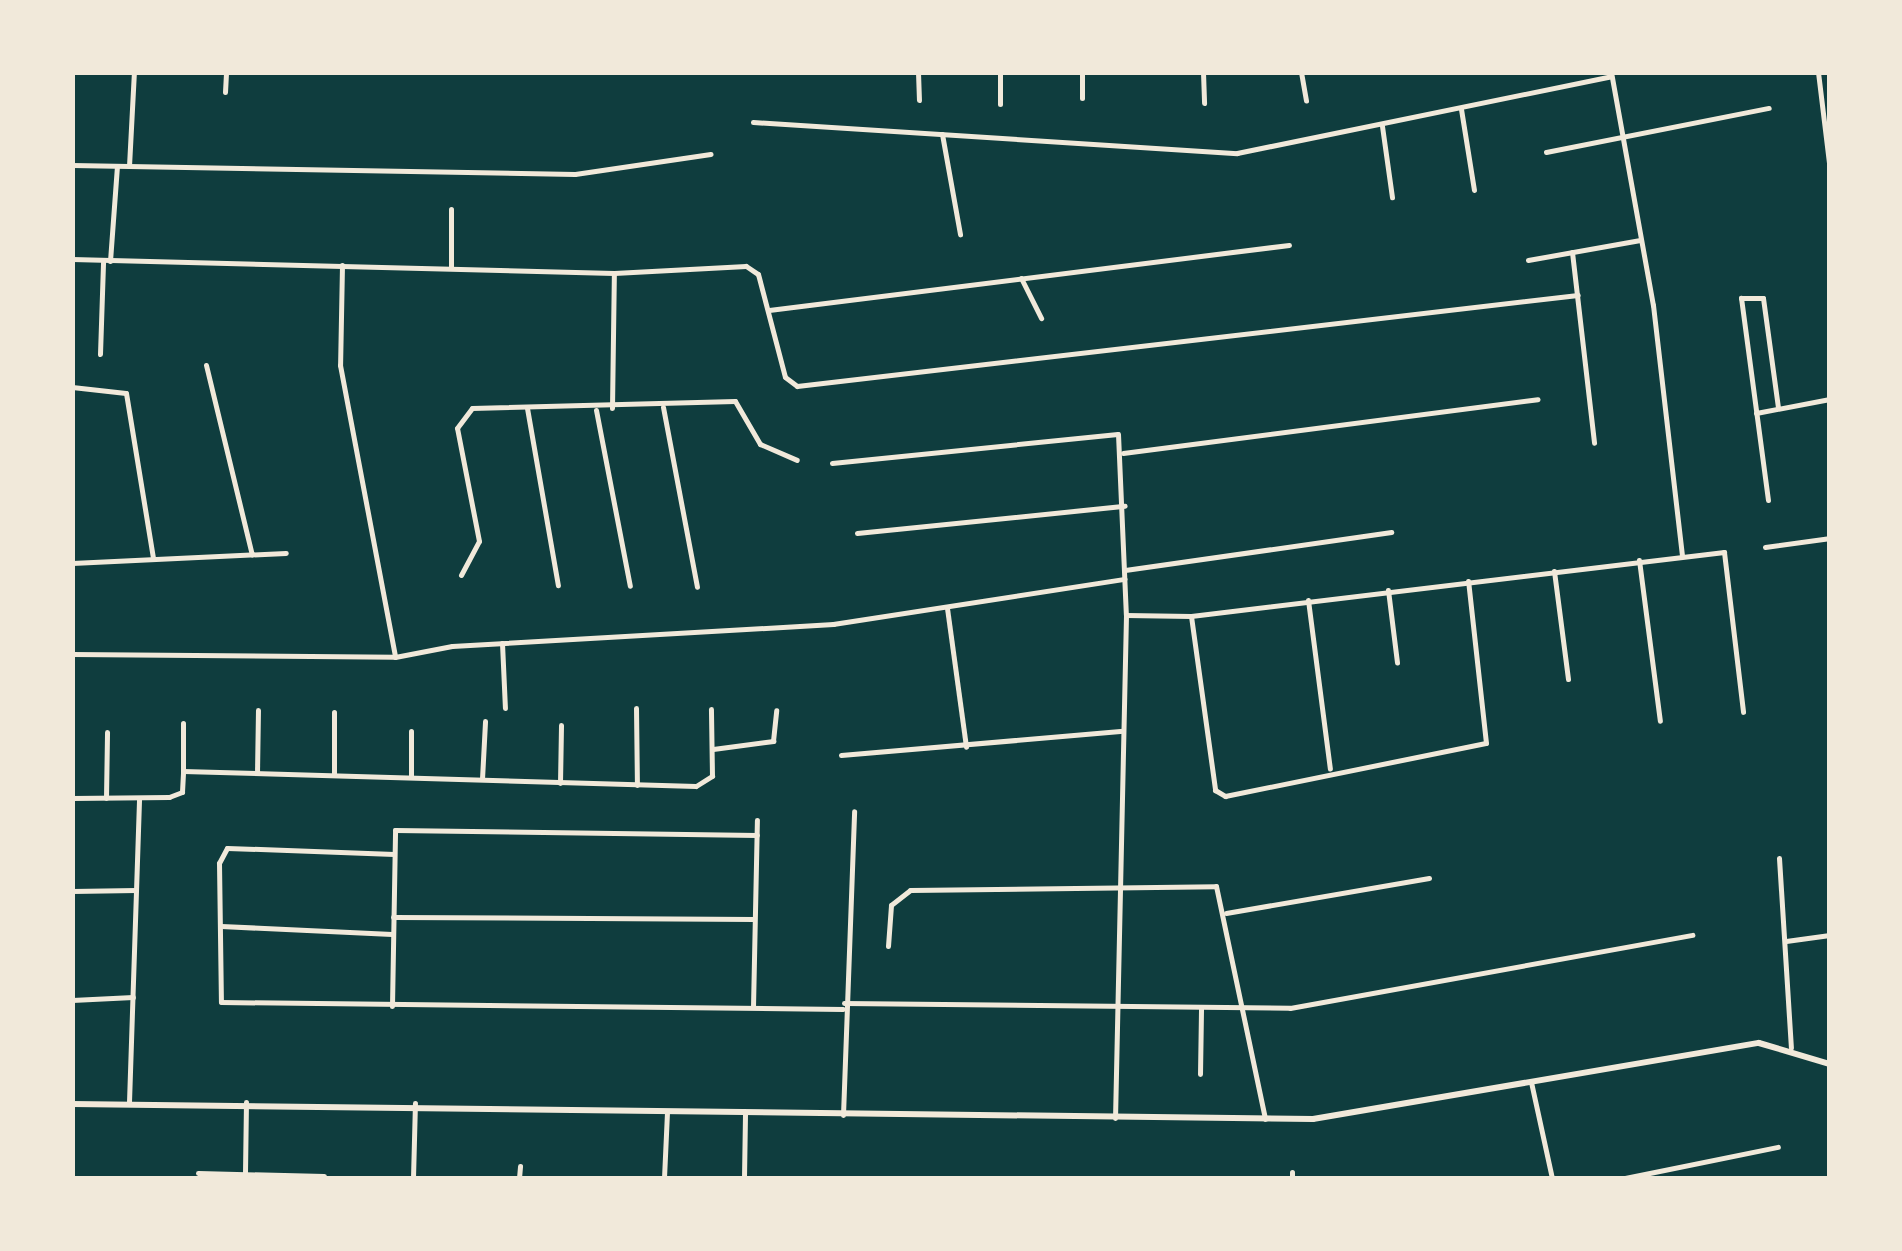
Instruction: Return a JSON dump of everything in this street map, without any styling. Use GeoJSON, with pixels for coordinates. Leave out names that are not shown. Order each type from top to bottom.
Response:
{"type":"FeatureCollection","features":[{"type":"Feature","properties":{"kind":"street"},"geometry":{"type":"LineString","coordinates":[[129,166],[134,72]]}},
{"type":"Feature","properties":{"kind":"street"},"geometry":{"type":"LineString","coordinates":[[226,72],[226,92]]}},
{"type":"Feature","properties":{"kind":"street"},"geometry":{"type":"LineString","coordinates":[[918,72],[918,100]]}},
{"type":"Feature","properties":{"kind":"street"},"geometry":{"type":"LineString","coordinates":[[1000,72],[1000,104]]}},
{"type":"Feature","properties":{"kind":"street"},"geometry":{"type":"LineString","coordinates":[[1082,72],[1082,98]]}},
{"type":"Feature","properties":{"kind":"street"},"geometry":{"type":"LineString","coordinates":[[1203,72],[1204,104]]}},
{"type":"Feature","properties":{"kind":"street"},"geometry":{"type":"LineString","coordinates":[[1301,72],[1306,101]]}},
{"type":"Feature","properties":{"kind":"street"},"geometry":{"type":"LineString","coordinates":[[1818,72],[1830,171]]}},
{"type":"Feature","properties":{"kind":"street"},"geometry":{"type":"LineString","coordinates":[[753,122],[1236,153],[1382,126],[1611,74],[1640,240],[1682,555]]}},
{"type":"Feature","properties":{"kind":"street"},"geometry":{"type":"LineString","coordinates":[[1461,108],[1474,190]]}},
{"type":"Feature","properties":{"kind":"street"},"geometry":{"type":"LineString","coordinates":[[1546,152],[1622,140],[1768,108]]}},
{"type":"Feature","properties":{"kind":"street"},"geometry":{"type":"LineString","coordinates":[[1382,126],[1392,197]]}},
{"type":"Feature","properties":{"kind":"street"},"geometry":{"type":"LineString","coordinates":[[942,134],[960,234]]}},
{"type":"Feature","properties":{"kind":"street"},"geometry":{"type":"LineString","coordinates":[[72,165],[575,174],[711,154]]}},
{"type":"Feature","properties":{"kind":"street"},"geometry":{"type":"LineString","coordinates":[[100,354],[117,166]]}},
{"type":"Feature","properties":{"kind":"street"},"geometry":{"type":"LineString","coordinates":[[451,209],[451,268]]}},
{"type":"Feature","properties":{"kind":"street"},"geometry":{"type":"LineString","coordinates":[[1528,260],[1640,240]]}},
{"type":"Feature","properties":{"kind":"street"},"geometry":{"type":"LineString","coordinates":[[769,310],[1289,244]]}},
{"type":"Feature","properties":{"kind":"street"},"geometry":{"type":"LineString","coordinates":[[1572,252],[1594,444]]}},
{"type":"Feature","properties":{"kind":"street"},"geometry":{"type":"LineString","coordinates":[[72,259],[614,272],[746,266],[769,310],[785,377],[797,386],[1578,296]]}},
{"type":"Feature","properties":{"kind":"street"},"geometry":{"type":"LineString","coordinates":[[342,265],[340,365],[395,657]]}},
{"type":"Feature","properties":{"kind":"street"},"geometry":{"type":"LineString","coordinates":[[612,408],[614,272]]}},
{"type":"Feature","properties":{"kind":"street"},"geometry":{"type":"LineString","coordinates":[[1021,278],[1042,318]]}},
{"type":"Feature","properties":{"kind":"street"},"geometry":{"type":"LineString","coordinates":[[1768,500],[1742,298],[1763,298],[1778,408]]}},
{"type":"Feature","properties":{"kind":"street"},"geometry":{"type":"LineString","coordinates":[[206,366],[252,555]]}},
{"type":"Feature","properties":{"kind":"street"},"geometry":{"type":"LineString","coordinates":[[72,386],[126,393],[153,558]]}},
{"type":"Feature","properties":{"kind":"street"},"geometry":{"type":"LineString","coordinates":[[1124,453],[1538,399]]}},
{"type":"Feature","properties":{"kind":"street"},"geometry":{"type":"LineString","coordinates":[[1756,413],[1830,399]]}},
{"type":"Feature","properties":{"kind":"street"},"geometry":{"type":"LineString","coordinates":[[461,575],[479,541],[459,418],[472,408],[596,410],[735,401],[760,444],[797,460]]}},
{"type":"Feature","properties":{"kind":"street"},"geometry":{"type":"LineString","coordinates":[[663,407],[696,587]]}},
{"type":"Feature","properties":{"kind":"street"},"geometry":{"type":"LineString","coordinates":[[527,408],[558,585]]}},
{"type":"Feature","properties":{"kind":"street"},"geometry":{"type":"LineString","coordinates":[[596,410],[630,586]]}},
{"type":"Feature","properties":{"kind":"street"},"geometry":{"type":"LineString","coordinates":[[832,463],[1111,428],[1124,453],[1126,615],[1115,1118]]}},
{"type":"Feature","properties":{"kind":"street"},"geometry":{"type":"LineString","coordinates":[[857,533],[1125,506]]}},
{"type":"Feature","properties":{"kind":"street"},"geometry":{"type":"LineString","coordinates":[[1124,570],[1391,532]]}},
{"type":"Feature","properties":{"kind":"street"},"geometry":{"type":"LineString","coordinates":[[1765,547],[1830,538]]}},
{"type":"Feature","properties":{"kind":"street"},"geometry":{"type":"LineString","coordinates":[[1126,615],[1190,616],[1724,552],[1743,712]]}},
{"type":"Feature","properties":{"kind":"street"},"geometry":{"type":"LineString","coordinates":[[72,563],[286,553]]}},
{"type":"Feature","properties":{"kind":"street"},"geometry":{"type":"LineString","coordinates":[[1639,560],[1660,721]]}},
{"type":"Feature","properties":{"kind":"street"},"geometry":{"type":"LineString","coordinates":[[1554,572],[1568,679]]}},
{"type":"Feature","properties":{"kind":"street"},"geometry":{"type":"LineString","coordinates":[[72,654],[395,657],[502,643],[766,630],[947,608],[1125,579]]}},
{"type":"Feature","properties":{"kind":"street"},"geometry":{"type":"LineString","coordinates":[[1190,616],[1220,795],[1330,769],[1486,744],[1468,581]]}},
{"type":"Feature","properties":{"kind":"street"},"geometry":{"type":"LineString","coordinates":[[1388,590],[1396,662]]}},
{"type":"Feature","properties":{"kind":"street"},"geometry":{"type":"LineString","coordinates":[[1308,600],[1330,769]]}},
{"type":"Feature","properties":{"kind":"street"},"geometry":{"type":"LineString","coordinates":[[947,608],[966,747]]}},
{"type":"Feature","properties":{"kind":"street"},"geometry":{"type":"LineString","coordinates":[[502,643],[505,708]]}},
{"type":"Feature","properties":{"kind":"street"},"geometry":{"type":"LineString","coordinates":[[636,708],[637,785]]}},
{"type":"Feature","properties":{"kind":"street"},"geometry":{"type":"LineString","coordinates":[[182,770],[560,784],[704,785],[714,749],[711,709]]}},
{"type":"Feature","properties":{"kind":"street"},"geometry":{"type":"LineString","coordinates":[[258,710],[258,773]]}},
{"type":"Feature","properties":{"kind":"street"},"geometry":{"type":"LineString","coordinates":[[714,749],[774,742],[776,710]]}},
{"type":"Feature","properties":{"kind":"street"},"geometry":{"type":"LineString","coordinates":[[334,712],[334,774]]}},
{"type":"Feature","properties":{"kind":"street"},"geometry":{"type":"LineString","coordinates":[[482,779],[485,721]]}},
{"type":"Feature","properties":{"kind":"street"},"geometry":{"type":"LineString","coordinates":[[72,798],[178,795],[183,723]]}},
{"type":"Feature","properties":{"kind":"street"},"geometry":{"type":"LineString","coordinates":[[560,784],[561,725]]}},
{"type":"Feature","properties":{"kind":"street"},"geometry":{"type":"LineString","coordinates":[[841,755],[1123,731]]}},
{"type":"Feature","properties":{"kind":"street"},"geometry":{"type":"LineString","coordinates":[[106,798],[107,732]]}},
{"type":"Feature","properties":{"kind":"street"},"geometry":{"type":"LineString","coordinates":[[411,732],[411,776]]}},
{"type":"Feature","properties":{"kind":"street"},"geometry":{"type":"LineString","coordinates":[[129,1102],[139,798]]}},
{"type":"Feature","properties":{"kind":"street"},"geometry":{"type":"LineString","coordinates":[[843,1115],[843,1006],[854,812]]}},
{"type":"Feature","properties":{"kind":"street"},"geometry":{"type":"LineString","coordinates":[[753,1007],[757,820]]}},
{"type":"Feature","properties":{"kind":"street"},"geometry":{"type":"LineString","coordinates":[[392,1006],[395,830],[756,834]]}},
{"type":"Feature","properties":{"kind":"street"},"geometry":{"type":"LineString","coordinates":[[394,854],[228,848],[219,863],[220,1002],[392,1006],[1201,1006],[1246,1010],[1692,935]]}},
{"type":"Feature","properties":{"kind":"street"},"geometry":{"type":"LineString","coordinates":[[1779,858],[1790,1048]]}},
{"type":"Feature","properties":{"kind":"street"},"geometry":{"type":"LineString","coordinates":[[1226,913],[1429,878]]}},
{"type":"Feature","properties":{"kind":"street"},"geometry":{"type":"LineString","coordinates":[[888,946],[891,905],[910,890],[1120,891],[1208,884],[1226,913],[1265,1119]]}},
{"type":"Feature","properties":{"kind":"street"},"geometry":{"type":"LineString","coordinates":[[72,891],[136,890]]}},
{"type":"Feature","properties":{"kind":"street"},"geometry":{"type":"LineString","coordinates":[[393,917],[754,920]]}},
{"type":"Feature","properties":{"kind":"street"},"geometry":{"type":"LineString","coordinates":[[220,926],[392,934]]}},
{"type":"Feature","properties":{"kind":"street"},"geometry":{"type":"LineString","coordinates":[[1786,941],[1830,935]]}},
{"type":"Feature","properties":{"kind":"street"},"geometry":{"type":"LineString","coordinates":[[72,1000],[133,997]]}},
{"type":"Feature","properties":{"kind":"street"},"geometry":{"type":"LineString","coordinates":[[1200,1074],[1201,1006]]}},
{"type":"Feature","properties":{"kind":"street"},"geometry":{"type":"LineString","coordinates":[[72,1104],[415,1103],[668,1112],[1265,1119],[1531,1082],[1740,1045],[1790,1048],[1830,1064]]}},
{"type":"Feature","properties":{"kind":"street"},"geometry":{"type":"LineString","coordinates":[[1531,1082],[1552,1178]]}},
{"type":"Feature","properties":{"kind":"street"},"geometry":{"type":"LineString","coordinates":[[245,1173],[246,1102]]}},
{"type":"Feature","properties":{"kind":"street"},"geometry":{"type":"LineString","coordinates":[[413,1178],[415,1103]]}},
{"type":"Feature","properties":{"kind":"street"},"geometry":{"type":"LineString","coordinates":[[664,1178],[668,1112]]}},
{"type":"Feature","properties":{"kind":"street"},"geometry":{"type":"LineString","coordinates":[[744,1178],[745,1113]]}},
{"type":"Feature","properties":{"kind":"street"},"geometry":{"type":"LineString","coordinates":[[1625,1178],[1778,1148]]}},
{"type":"Feature","properties":{"kind":"street"},"geometry":{"type":"LineString","coordinates":[[519,1178],[520,1166]]}},
{"type":"Feature","properties":{"kind":"street"},"geometry":{"type":"LineString","coordinates":[[198,1174],[324,1176]]}}]}
